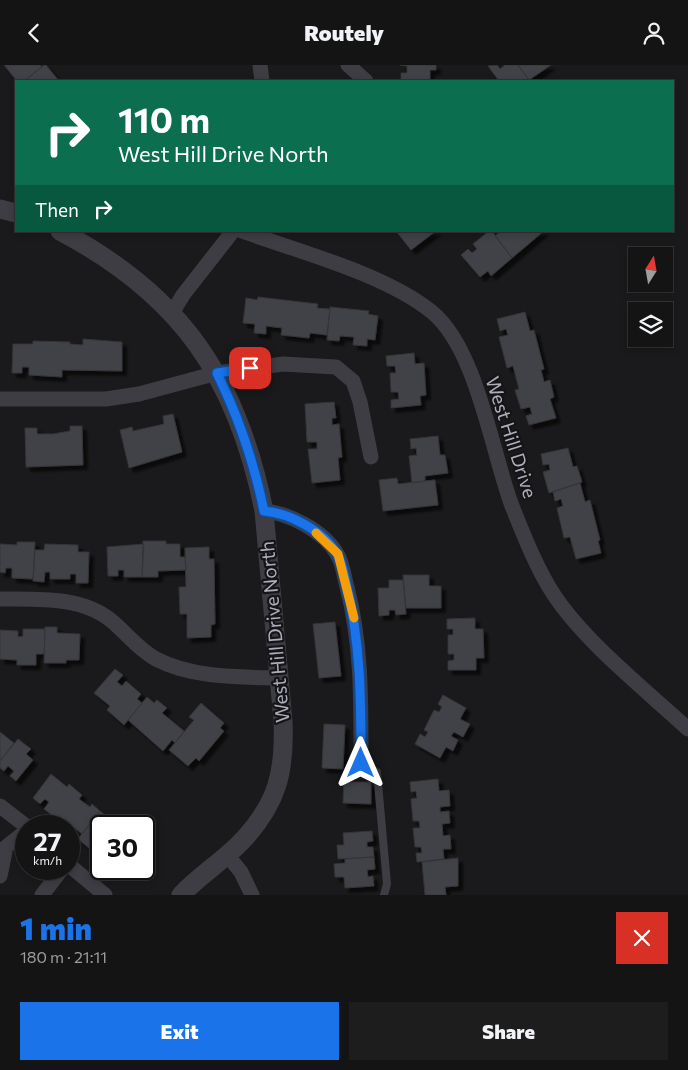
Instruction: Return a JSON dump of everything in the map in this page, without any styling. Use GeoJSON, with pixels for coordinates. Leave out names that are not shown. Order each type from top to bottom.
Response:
{"type":"FeatureCollection","features":[{"type":"Feature","properties":{"kind":"street"},"geometry":{"type":"LineString","coordinates":[[260,65],[262,80]]}},
{"type":"Feature","properties":{"kind":"street"},"geometry":{"type":"LineString","coordinates":[[348,65],[365,80]]}},
{"type":"Feature","properties":{"kind":"street"},"geometry":{"type":"LineString","coordinates":[[0,209],[15,213]]}},
{"type":"Feature","properties":{"kind":"street","name":"West Hill Drive North"},"geometry":{"type":"LineString","coordinates":[[62,232],[111,261],[136,280],[172,313],[217,373],[234,407],[247,444],[264,511],[284,753],[279,781],[269,805],[242,841],[181,895]]}},
{"type":"Feature","properties":{"kind":"street"},"geometry":{"type":"LineString","coordinates":[[172,313],[183,295],[232,232]]}},
{"type":"Feature","properties":{"kind":"street","name":"West Hill Drive"},"geometry":{"type":"LineString","coordinates":[[245,232],[374,279],[410,297],[434,314],[453,339],[466,363],[512,506],[555,596],[606,653],[688,729]]}},
{"type":"Feature","properties":{"kind":"street"},"geometry":{"type":"LineString","coordinates":[[0,399],[106,399],[139,394],[217,373],[284,364],[336,367],[353,381],[360,402],[371,457]]}},
{"type":"Feature","properties":{"kind":"street"},"geometry":{"type":"LineString","coordinates":[[264,511],[279,512],[301,523],[322,536],[338,554],[352,608],[361,676],[361,763]]}},
{"type":"Feature","properties":{"kind":"street"},"geometry":{"type":"LineString","coordinates":[[0,599],[64,601],[96,609],[156,659],[184,669],[237,677],[279,678]]}},
{"type":"Feature","properties":{"kind":"street"},"geometry":{"type":"LineString","coordinates":[[0,805],[15,817]]}},
{"type":"Feature","properties":{"kind":"street"},"geometry":{"type":"LineString","coordinates":[[0,876],[6,847],[15,840]]}},
{"type":"Feature","properties":{"kind":"street"},"geometry":{"type":"LineString","coordinates":[[227,855],[241,872],[252,895]]}},
{"type":"Feature","properties":{"kind":"street"},"geometry":{"type":"LineString","coordinates":[[80,874],[105,895]]}},
{"type":"Feature","properties":{"kind":"street"},"geometry":{"type":"LineString","coordinates":[[42,895],[54,880]]}},
{"type":"Feature","properties":{"kind":"lane"},"geometry":{"type":"LineString","coordinates":[[361,763],[377,772],[388,884],[384,895]]}},
{"type":"Feature","properties":{"kind":"building"},"geometry":{"type":"Polygon","coordinates":[[[4,65],[40,65],[42,67],[25,80],[16,80],[4,65]]]}},
{"type":"Feature","properties":{"kind":"building"},"geometry":{"type":"Polygon","coordinates":[[[44,65],[58,80],[25,80],[44,65]]]}},
{"type":"Feature","properties":{"kind":"building"},"geometry":{"type":"Polygon","coordinates":[[[400,65],[436,65],[436,70],[430,70],[430,80],[401,80],[401,73],[407,73],[407,66],[400,65]]]}},
{"type":"Feature","properties":{"kind":"building"},"geometry":{"type":"Polygon","coordinates":[[[497,65],[500,69],[505,65],[518,65],[529,80],[498,80],[488,66],[497,65]]]}},
{"type":"Feature","properties":{"kind":"building"},"geometry":{"type":"Polygon","coordinates":[[[518,65],[551,65],[529,80],[518,65]]]}},
{"type":"Feature","properties":{"kind":"building"},"geometry":{"type":"Polygon","coordinates":[[[397,232],[435,232],[411,250],[397,232]]]}},
{"type":"Feature","properties":{"kind":"building"},"geometry":{"type":"Polygon","coordinates":[[[488,232],[493,232],[512,258],[491,276],[488,271],[480,277],[461,255],[468,249],[472,253],[477,249],[473,244],[488,232]]]}},
{"type":"Feature","properties":{"kind":"building"},"geometry":{"type":"Polygon","coordinates":[[[500,232],[543,232],[512,258],[495,236],[500,232]]]}},
{"type":"Feature","properties":{"kind":"building"},"geometry":{"type":"Polygon","coordinates":[[[258,297],[318,304],[317,308],[330,309],[327,335],[310,333],[309,338],[281,335],[282,328],[266,326],[266,334],[254,333],[255,324],[243,323],[246,298],[257,300],[258,297]]]}},
{"type":"Feature","properties":{"kind":"building"},"geometry":{"type":"Polygon","coordinates":[[[330,307],[369,311],[368,314],[378,316],[375,340],[367,339],[367,346],[353,345],[354,337],[340,336],[339,341],[327,340],[330,307]]]}},
{"type":"Feature","properties":{"kind":"building"},"geometry":{"type":"Polygon","coordinates":[[[525,312],[530,331],[534,330],[544,369],[541,370],[544,382],[550,380],[554,397],[550,399],[556,418],[529,425],[526,416],[532,414],[530,407],[521,409],[515,390],[519,389],[513,366],[507,368],[499,337],[508,335],[506,329],[500,331],[497,319],[525,312]]]}},
{"type":"Feature","properties":{"kind":"building"},"geometry":{"type":"Polygon","coordinates":[[[83,339],[122,342],[122,371],[62,370],[62,377],[29,375],[29,367],[22,367],[22,373],[12,373],[13,344],[33,344],[33,341],[70,342],[70,344],[83,345],[83,339]]]}},
{"type":"Feature","properties":{"kind":"building"},"geometry":{"type":"Polygon","coordinates":[[[414,353],[415,364],[424,363],[426,395],[420,396],[421,405],[391,408],[391,400],[399,399],[398,392],[391,392],[390,373],[396,373],[395,366],[387,366],[386,356],[414,353]]]}},
{"type":"Feature","properties":{"kind":"building"},"geometry":{"type":"Polygon","coordinates":[[[334,402],[336,418],[332,418],[332,425],[339,424],[342,457],[338,458],[340,480],[312,483],[308,449],[317,449],[317,442],[307,442],[305,404],[334,402]]]}},
{"type":"Feature","properties":{"kind":"building"},"geometry":{"type":"Polygon","coordinates":[[[173,414],[182,452],[129,468],[120,430],[132,427],[133,431],[164,424],[163,416],[173,414]]]}},
{"type":"Feature","properties":{"kind":"building"},"geometry":{"type":"Polygon","coordinates":[[[70,426],[82,426],[83,465],[26,467],[25,428],[37,428],[37,434],[53,434],[70,431],[70,426]]]}},
{"type":"Feature","properties":{"kind":"building"},"geometry":{"type":"Polygon","coordinates":[[[438,436],[440,455],[445,455],[448,473],[425,476],[425,481],[412,483],[409,456],[417,455],[416,448],[411,449],[410,439],[438,436]]]}},
{"type":"Feature","properties":{"kind":"building"},"geometry":{"type":"Polygon","coordinates":[[[568,448],[573,467],[577,466],[582,482],[549,493],[543,472],[550,470],[549,464],[543,465],[541,454],[568,448]]]}},
{"type":"Feature","properties":{"kind":"building"},"geometry":{"type":"Polygon","coordinates":[[[397,478],[398,484],[435,480],[438,505],[383,511],[379,480],[397,478]]]}},
{"type":"Feature","properties":{"kind":"building"},"geometry":{"type":"Polygon","coordinates":[[[580,483],[585,502],[590,500],[600,540],[598,541],[601,553],[576,559],[570,537],[564,538],[557,508],[563,506],[561,499],[555,501],[553,492],[580,483]]]}},
{"type":"Feature","properties":{"kind":"building"},"geometry":{"type":"Polygon","coordinates":[[[143,541],[166,541],[166,544],[180,544],[180,557],[185,557],[186,570],[158,571],[158,577],[142,577],[143,541]]]}},
{"type":"Feature","properties":{"kind":"building"},"geometry":{"type":"Polygon","coordinates":[[[17,542],[35,542],[33,579],[12,578],[12,568],[6,568],[5,573],[0,572],[0,544],[17,545],[17,542]]]}},
{"type":"Feature","properties":{"kind":"building"},"geometry":{"type":"Polygon","coordinates":[[[45,544],[78,545],[78,552],[89,552],[88,583],[76,583],[76,574],[70,574],[70,579],[50,579],[50,572],[45,572],[44,582],[33,581],[35,550],[44,550],[45,544]]]}},
{"type":"Feature","properties":{"kind":"building"},"geometry":{"type":"Polygon","coordinates":[[[144,544],[142,577],[124,577],[124,570],[118,570],[118,576],[108,576],[107,547],[144,544]]]}},
{"type":"Feature","properties":{"kind":"building"},"geometry":{"type":"Polygon","coordinates":[[[209,547],[209,559],[214,559],[215,624],[211,625],[211,637],[187,638],[187,614],[180,614],[179,587],[186,587],[185,548],[209,547]]]}},
{"type":"Feature","properties":{"kind":"building"},"geometry":{"type":"Polygon","coordinates":[[[403,575],[429,575],[429,586],[441,586],[441,608],[406,608],[403,575]]]}},
{"type":"Feature","properties":{"kind":"building"},"geometry":{"type":"Polygon","coordinates":[[[389,580],[403,580],[406,614],[396,615],[395,610],[389,610],[389,615],[379,616],[378,588],[389,588],[389,580]]]}},
{"type":"Feature","properties":{"kind":"building"},"geometry":{"type":"Polygon","coordinates":[[[475,618],[475,629],[483,629],[484,658],[476,658],[476,670],[448,670],[448,661],[454,660],[454,654],[448,654],[448,635],[453,635],[453,629],[447,629],[447,619],[475,618]]]}},
{"type":"Feature","properties":{"kind":"building"},"geometry":{"type":"Polygon","coordinates":[[[335,622],[341,676],[319,678],[313,624],[335,622]]]}},
{"type":"Feature","properties":{"kind":"building"},"geometry":{"type":"Polygon","coordinates":[[[45,627],[57,627],[57,633],[80,634],[79,660],[66,660],[66,663],[44,663],[45,627]]]}},
{"type":"Feature","properties":{"kind":"building"},"geometry":{"type":"Polygon","coordinates":[[[23,629],[45,629],[44,654],[36,654],[36,665],[17,665],[17,660],[0,659],[0,630],[18,631],[18,637],[23,636],[23,629]]]}},
{"type":"Feature","properties":{"kind":"building"},"geometry":{"type":"Polygon","coordinates":[[[115,669],[123,675],[117,682],[122,686],[126,681],[141,694],[137,699],[142,703],[124,725],[107,710],[110,706],[94,693],[115,669]]]}},
{"type":"Feature","properties":{"kind":"building"},"geometry":{"type":"Polygon","coordinates":[[[443,695],[466,708],[460,719],[470,724],[463,737],[454,732],[451,736],[458,740],[453,751],[446,747],[440,758],[415,744],[420,734],[425,737],[428,732],[424,730],[434,710],[439,712],[442,707],[438,704],[443,695]]]}},
{"type":"Feature","properties":{"kind":"building"},"geometry":{"type":"Polygon","coordinates":[[[147,697],[154,703],[157,700],[167,708],[162,713],[184,731],[175,743],[172,740],[163,751],[128,720],[147,697]]]}},
{"type":"Feature","properties":{"kind":"building"},"geometry":{"type":"Polygon","coordinates":[[[201,703],[224,723],[220,728],[224,731],[199,761],[196,758],[188,766],[169,750],[194,720],[189,717],[201,703]]]}},
{"type":"Feature","properties":{"kind":"building"},"geometry":{"type":"Polygon","coordinates":[[[324,724],[345,725],[343,769],[322,768],[324,724]]]}},
{"type":"Feature","properties":{"kind":"building"},"geometry":{"type":"Polygon","coordinates":[[[0,732],[14,743],[0,761],[0,732]]]}},
{"type":"Feature","properties":{"kind":"building"},"geometry":{"type":"Polygon","coordinates":[[[18,739],[31,749],[26,754],[33,760],[16,781],[10,776],[14,771],[8,766],[4,771],[0,768],[0,761],[18,739]]]}},
{"type":"Feature","properties":{"kind":"building"},"geometry":{"type":"Polygon","coordinates":[[[51,774],[67,787],[69,784],[82,795],[79,799],[90,807],[92,804],[100,811],[97,815],[90,815],[90,824],[82,834],[80,832],[80,815],[52,815],[44,809],[49,802],[45,799],[40,804],[33,798],[51,774]]]}},
{"type":"Feature","properties":{"kind":"building"},"geometry":{"type":"Polygon","coordinates":[[[438,779],[439,791],[449,790],[450,806],[440,807],[440,812],[449,811],[450,823],[442,824],[443,836],[450,835],[451,849],[443,849],[444,859],[417,862],[416,853],[422,853],[421,847],[415,847],[413,828],[420,828],[419,821],[413,821],[411,799],[417,798],[416,791],[411,792],[410,782],[438,779]]]}},
{"type":"Feature","properties":{"kind":"building"},"geometry":{"type":"Polygon","coordinates":[[[344,782],[371,782],[371,804],[343,803],[344,782]]]}},
{"type":"Feature","properties":{"kind":"building"},"geometry":{"type":"Polygon","coordinates":[[[100,811],[105,815],[97,815],[100,811]]]}},
{"type":"Feature","properties":{"kind":"building"},"geometry":{"type":"Polygon","coordinates":[[[90,824],[90,849],[80,841],[80,836],[90,824]]]}},
{"type":"Feature","properties":{"kind":"building"},"geometry":{"type":"Polygon","coordinates":[[[372,831],[373,841],[367,842],[367,847],[373,847],[374,857],[338,859],[337,845],[344,845],[343,833],[372,831]]]}},
{"type":"Feature","properties":{"kind":"building"},"geometry":{"type":"Polygon","coordinates":[[[374,857],[375,869],[367,870],[368,877],[373,876],[374,886],[345,888],[344,877],[335,877],[334,864],[345,863],[345,859],[374,857]]]}},
{"type":"Feature","properties":{"kind":"building"},"geometry":{"type":"Polygon","coordinates":[[[458,858],[458,886],[445,887],[446,895],[425,895],[422,862],[458,858]]]}},
{"type":"Feature","properties":{"kind":"slow traffic"},"geometry":{"type":"LineString","coordinates":[[316,533],[322,536],[338,554],[354,618]]}},
{"type":"Feature","properties":{"kind":"route"},"geometry":{"type":"LineString","coordinates":[[250,368],[217,373],[234,407],[247,444],[264,511],[279,512],[322,536],[338,554],[344,575],[352,608],[361,676],[361,763]]}}]}
